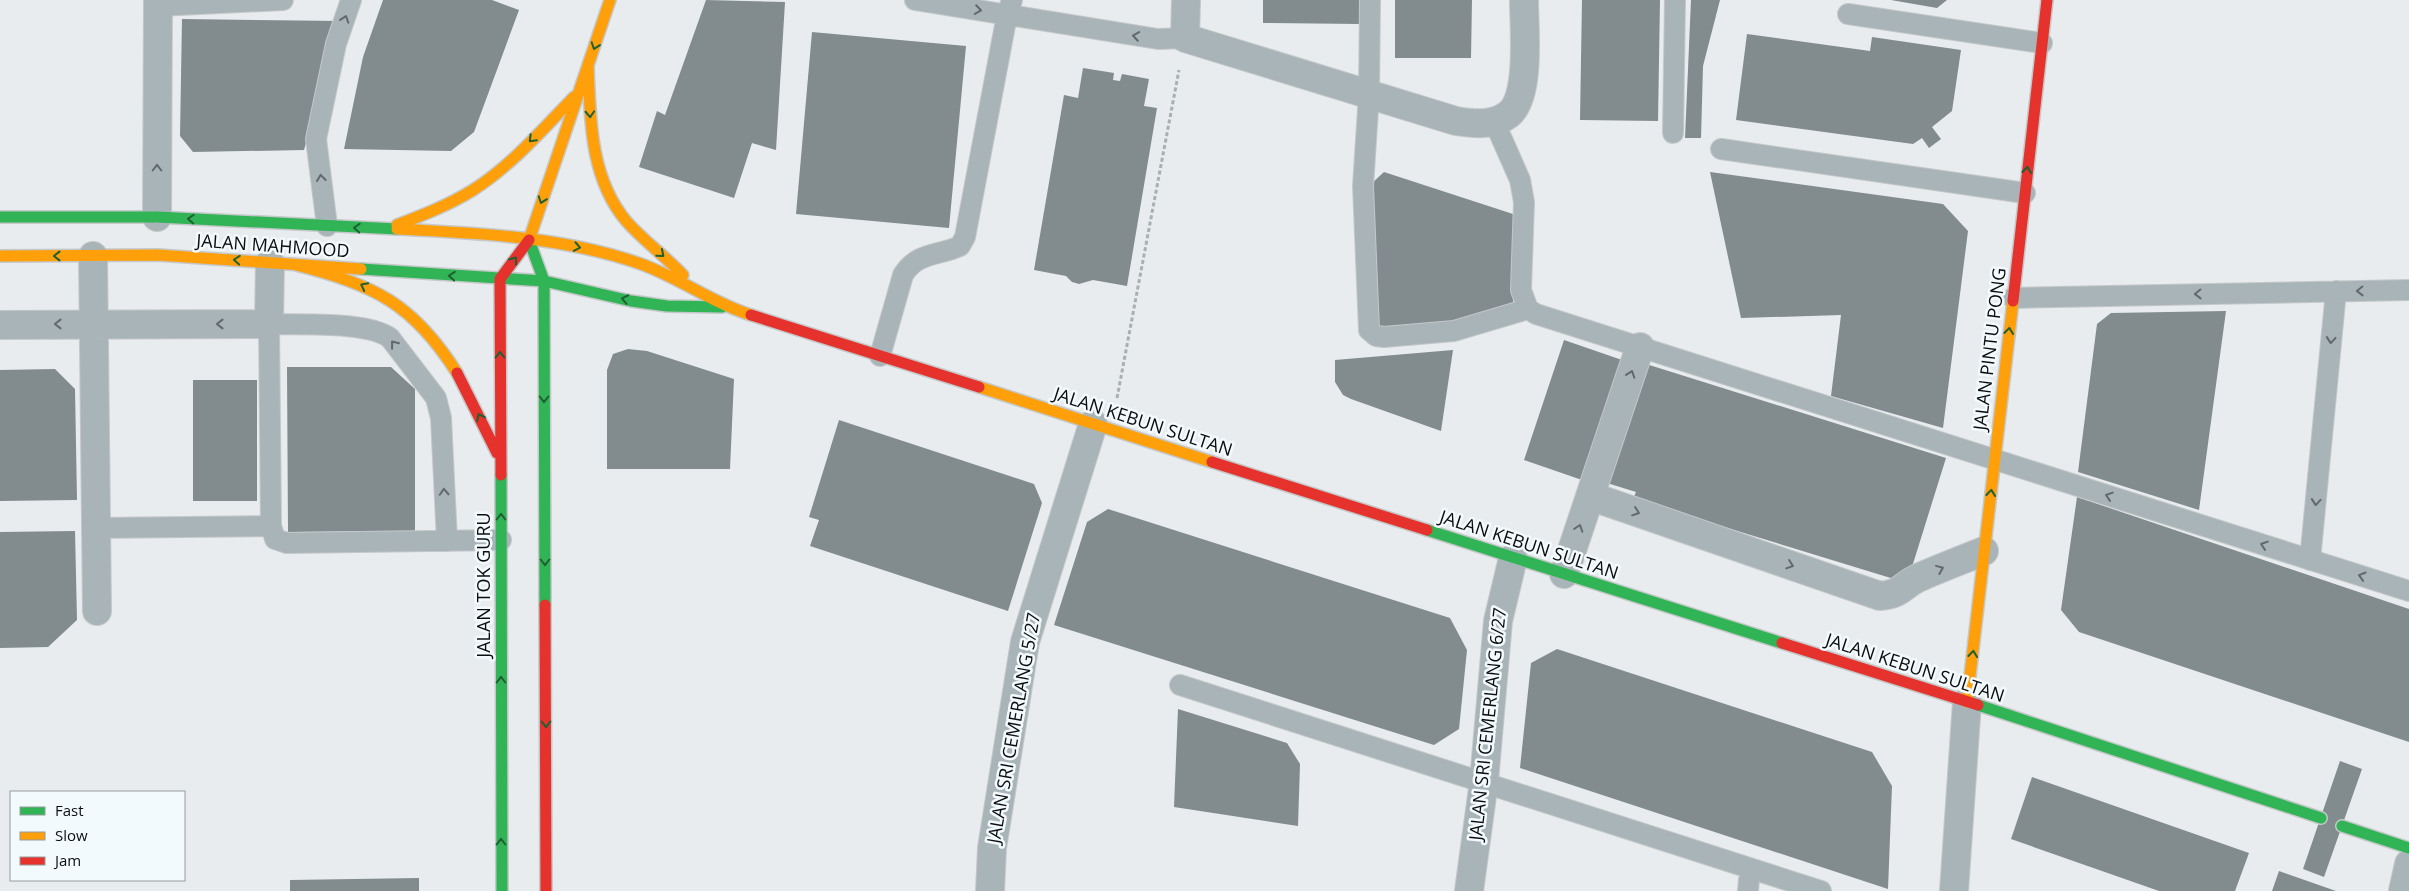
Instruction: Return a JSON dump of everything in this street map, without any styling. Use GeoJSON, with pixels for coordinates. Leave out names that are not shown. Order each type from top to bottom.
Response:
{"type":"FeatureCollection","features":[{"type":"Feature","properties":{"kind":"main road"},"geometry":{"type":"LineString","coordinates":[[500,279],[529,240],[610,0]]}},
{"type":"Feature","properties":{"kind":"main road","name":"JALAN PINTU PONG"},"geometry":{"type":"LineString","coordinates":[[1967,702],[2047,0]]}},
{"type":"Feature","properties":{"kind":"main road"},"geometry":{"type":"LineString","coordinates":[[588,65],[594,156],[606,189],[626,220],[700,292]]}},
{"type":"Feature","properties":{"kind":"main road"},"geometry":{"type":"LineString","coordinates":[[386,229],[435,211],[474,189],[510,161],[579,92]]}},
{"type":"Feature","properties":{"kind":"main road","name":"JALAN MAHMOOD"},"geometry":{"type":"LineString","coordinates":[[0,217],[157,217],[386,229],[529,240]]}},
{"type":"Feature","properties":{"kind":"main road"},"geometry":{"type":"LineString","coordinates":[[529,240],[544,281],[546,891]]}},
{"type":"Feature","properties":{"kind":"main road","name":"JALAN KEBUN SULTAN"},"geometry":{"type":"LineString","coordinates":[[529,240],[574,246],[609,254],[670,276],[726,307],[1967,702],[2320,818]]}},
{"type":"Feature","properties":{"kind":"main road","name":"JALAN MAHMOOD"},"geometry":{"type":"LineString","coordinates":[[0,256],[158,255],[544,281]]}},
{"type":"Feature","properties":{"kind":"main road"},"geometry":{"type":"LineString","coordinates":[[283,264],[356,282],[389,300],[418,322],[440,345],[461,376],[501,461]]}},
{"type":"Feature","properties":{"kind":"main road","name":"JALAN TOK GURU"},"geometry":{"type":"LineString","coordinates":[[500,279],[502,891]]}},
{"type":"Feature","properties":{"kind":"main road","name":"JALAN KEBUN SULTAN"},"geometry":{"type":"LineString","coordinates":[[544,281],[631,301],[667,306],[726,307]]}},
{"type":"Feature","properties":{"kind":"main road"},"geometry":{"type":"LineString","coordinates":[[2342,826],[2409,848]]}},
{"type":"Feature","properties":{"kind":"street"},"geometry":{"type":"LineString","coordinates":[[1186,0],[1185,38],[1456,121],[1476,124],[1494,122],[1510,113],[1519,99],[1523,79],[1524,0]]}},
{"type":"Feature","properties":{"kind":"street"},"geometry":{"type":"LineString","coordinates":[[157,217],[158,3]]}},
{"type":"Feature","properties":{"kind":"street"},"geometry":{"type":"LineString","coordinates":[[93,256],[98,611]]}},
{"type":"Feature","properties":{"kind":"street"},"geometry":{"type":"LineString","coordinates":[[0,324],[269,324],[283,264]]}},
{"type":"Feature","properties":{"kind":"street"},"geometry":{"type":"LineString","coordinates":[[1564,574],[1640,347]]}},
{"type":"Feature","properties":{"kind":"street","name":"JALAN SRI CEMERLANG 5/27"},"geometry":{"type":"LineString","coordinates":[[990,891],[992,848],[1025,642],[1102,427]]}},
{"type":"Feature","properties":{"kind":"street"},"geometry":{"type":"LineString","coordinates":[[1590,496],[1880,596],[1892,595],[1915,580],[1984,551]]}},
{"type":"Feature","properties":{"kind":"street","name":"JALAN SRI CEMERLANG 6/27"},"geometry":{"type":"LineString","coordinates":[[1469,891],[1484,781],[1498,621],[1512,558]]}},
{"type":"Feature","properties":{"kind":"street"},"geometry":{"type":"LineString","coordinates":[[1954,891],[1967,702]]}},
{"type":"Feature","properties":{"kind":"street"},"geometry":{"type":"LineString","coordinates":[[2403,891],[2409,864]]}},
{"type":"Feature","properties":{"kind":"lane"},"geometry":{"type":"LineString","coordinates":[[158,3],[282,0]]}},
{"type":"Feature","properties":{"kind":"lane"},"geometry":{"type":"LineString","coordinates":[[328,226],[316,139],[336,44],[351,0]]}},
{"type":"Feature","properties":{"kind":"lane"},"geometry":{"type":"LineString","coordinates":[[915,0],[1010,7],[1158,40],[1185,38]]}},
{"type":"Feature","properties":{"kind":"lane"},"geometry":{"type":"LineString","coordinates":[[1370,0],[1369,94],[1363,186],[1367,324],[1371,334],[1384,337],[1454,331],[1528,309]]}},
{"type":"Feature","properties":{"kind":"lane"},"geometry":{"type":"LineString","coordinates":[[1673,133],[1675,0]]}},
{"type":"Feature","properties":{"kind":"lane"},"geometry":{"type":"LineString","coordinates":[[880,356],[903,275],[909,266],[916,259],[960,246],[965,237],[1010,7]]}},
{"type":"Feature","properties":{"kind":"lane"},"geometry":{"type":"LineString","coordinates":[[1848,14],[2042,43]]}},
{"type":"Feature","properties":{"kind":"lane"},"geometry":{"type":"LineString","coordinates":[[1494,122],[1520,180],[1524,202],[1521,290],[1528,309],[1536,314],[2409,591]]}},
{"type":"Feature","properties":{"kind":"lane"},"geometry":{"type":"LineString","coordinates":[[1721,149],[2025,193]]}},
{"type":"Feature","properties":{"kind":"lane"},"geometry":{"type":"LineString","coordinates":[[2013,298],[2409,290]]}},
{"type":"Feature","properties":{"kind":"lane"},"geometry":{"type":"LineString","coordinates":[[2310,560],[2336,291]]}},
{"type":"Feature","properties":{"kind":"lane"},"geometry":{"type":"LineString","coordinates":[[447,541],[441,418],[436,398],[390,338],[382,331],[364,327],[269,324],[271,526],[275,539],[287,543],[447,541],[501,540]]}},
{"type":"Feature","properties":{"kind":"lane"},"geometry":{"type":"LineString","coordinates":[[96,528],[271,526]]}},
{"type":"Feature","properties":{"kind":"lane"},"geometry":{"type":"LineString","coordinates":[[1180,685],[1484,781],[1821,891]]}},
{"type":"Feature","properties":{"kind":"lane"},"geometry":{"type":"LineString","coordinates":[[1748,891],[1750,868]]}},
{"type":"Feature","properties":{"kind":"path"},"geometry":{"type":"LineString","coordinates":[[1102,427],[1185,38]]}},
{"type":"Feature","properties":{"kind":"building"},"geometry":{"type":"Polygon","coordinates":[[[383,0],[492,0],[519,10],[474,132],[451,151],[344,149],[363,57],[383,0]]]}},
{"type":"Feature","properties":{"kind":"building"},"geometry":{"type":"Polygon","coordinates":[[[706,0],[785,2],[776,150],[752,143],[734,198],[639,167],[657,111],[665,115],[706,0]]]}},
{"type":"Feature","properties":{"kind":"building"},"geometry":{"type":"Polygon","coordinates":[[[1263,0],[1359,0],[1359,24],[1263,23],[1263,0]]]}},
{"type":"Feature","properties":{"kind":"building"},"geometry":{"type":"Polygon","coordinates":[[[1395,0],[1472,0],[1471,58],[1395,58],[1395,0]]]}},
{"type":"Feature","properties":{"kind":"building"},"geometry":{"type":"Polygon","coordinates":[[[1582,0],[1660,0],[1658,121],[1580,120],[1582,0]]]}},
{"type":"Feature","properties":{"kind":"building"},"geometry":{"type":"Polygon","coordinates":[[[1691,0],[1720,0],[1703,66],[1701,138],[1685,138],[1691,0]]]}},
{"type":"Feature","properties":{"kind":"building"},"geometry":{"type":"Polygon","coordinates":[[[1891,0],[1947,0],[1937,8],[1891,0]]]}},
{"type":"Feature","properties":{"kind":"building"},"geometry":{"type":"Polygon","coordinates":[[[182,19],[341,21],[304,150],[193,152],[180,136],[182,19]]]}},
{"type":"Feature","properties":{"kind":"building"},"geometry":{"type":"Polygon","coordinates":[[[812,32],[966,46],[949,228],[796,214],[812,32]]]}},
{"type":"Feature","properties":{"kind":"building"},"geometry":{"type":"Polygon","coordinates":[[[1747,34],[1870,51],[1872,37],[1961,50],[1952,111],[1932,127],[1941,139],[1929,148],[1922,138],[1913,144],[1736,120],[1747,34]]]}},
{"type":"Feature","properties":{"kind":"building"},"geometry":{"type":"Polygon","coordinates":[[[1083,68],[1114,73],[1113,80],[1120,81],[1122,74],[1149,79],[1144,106],[1157,108],[1127,286],[1093,280],[1079,284],[1072,282],[1066,276],[1034,270],[1064,95],[1078,98],[1083,68]]]}},
{"type":"Feature","properties":{"kind":"building"},"geometry":{"type":"Polygon","coordinates":[[[1384,172],[1516,215],[1513,305],[1444,325],[1378,331],[1370,185],[1384,172]]]}},
{"type":"Feature","properties":{"kind":"building"},"geometry":{"type":"Polygon","coordinates":[[[1710,172],[1943,204],[1968,231],[1943,428],[1831,396],[1841,315],[1741,318],[1710,172]]]}},
{"type":"Feature","properties":{"kind":"building"},"geometry":{"type":"Polygon","coordinates":[[[2226,311],[2199,510],[2078,472],[2097,324],[2111,313],[2226,311]]]}},
{"type":"Feature","properties":{"kind":"building"},"geometry":{"type":"Polygon","coordinates":[[[1564,340],[1622,360],[1582,480],[1524,460],[1564,340]]]}},
{"type":"Feature","properties":{"kind":"building"},"geometry":{"type":"Polygon","coordinates":[[[628,349],[647,351],[734,379],[730,469],[607,469],[607,370],[613,354],[628,349]]]}},
{"type":"Feature","properties":{"kind":"building"},"geometry":{"type":"Polygon","coordinates":[[[1453,350],[1441,431],[1351,399],[1343,395],[1335,382],[1335,360],[1453,350]]]}},
{"type":"Feature","properties":{"kind":"building"},"geometry":{"type":"Polygon","coordinates":[[[1643,363],[1946,458],[1907,583],[1633,499],[1636,492],[1607,483],[1643,363]]]}},
{"type":"Feature","properties":{"kind":"building"},"geometry":{"type":"Polygon","coordinates":[[[287,367],[391,367],[415,389],[415,531],[288,532],[287,367]]]}},
{"type":"Feature","properties":{"kind":"building"},"geometry":{"type":"Polygon","coordinates":[[[55,369],[75,389],[77,500],[0,501],[0,370],[55,369]]]}},
{"type":"Feature","properties":{"kind":"building"},"geometry":{"type":"Polygon","coordinates":[[[193,380],[257,380],[257,501],[193,501],[193,380]]]}},
{"type":"Feature","properties":{"kind":"building"},"geometry":{"type":"Polygon","coordinates":[[[839,420],[1034,484],[1042,503],[1008,611],[810,546],[819,520],[809,517],[839,420]]]}},
{"type":"Feature","properties":{"kind":"building"},"geometry":{"type":"Polygon","coordinates":[[[2077,497],[2409,609],[2409,742],[2079,632],[2061,610],[2077,497]]]}},
{"type":"Feature","properties":{"kind":"building"},"geometry":{"type":"Polygon","coordinates":[[[1108,509],[1450,618],[1467,650],[1459,729],[1434,745],[1054,625],[1087,522],[1108,509]]]}},
{"type":"Feature","properties":{"kind":"building"},"geometry":{"type":"Polygon","coordinates":[[[75,531],[77,620],[48,647],[0,648],[0,532],[75,531]]]}},
{"type":"Feature","properties":{"kind":"building"},"geometry":{"type":"Polygon","coordinates":[[[1557,649],[1872,752],[1892,786],[1888,889],[1520,768],[1531,663],[1557,649]]]}},
{"type":"Feature","properties":{"kind":"building"},"geometry":{"type":"Polygon","coordinates":[[[1178,709],[1287,743],[1300,764],[1298,826],[1174,807],[1178,709]]]}},
{"type":"Feature","properties":{"kind":"building"},"geometry":{"type":"Polygon","coordinates":[[[2340,761],[2362,769],[2324,877],[2303,869],[2340,761]]]}},
{"type":"Feature","properties":{"kind":"building"},"geometry":{"type":"Polygon","coordinates":[[[2032,777],[2249,853],[2235,891],[2159,891],[2011,839],[2032,777]]]}},
{"type":"Feature","properties":{"kind":"building"},"geometry":{"type":"Polygon","coordinates":[[[2279,871],[2336,891],[2272,891],[2279,871]]]}},
{"type":"Feature","properties":{"kind":"building"},"geometry":{"type":"Polygon","coordinates":[[[419,878],[419,891],[290,891],[290,880],[419,878]]]}},
{"type":"Feature","properties":{"kind":"traffic: fast"},"geometry":{"type":"LineString","coordinates":[[0,217],[157,217],[397,229]]}},
{"type":"Feature","properties":{"kind":"traffic: fast"},"geometry":{"type":"LineString","coordinates":[[529,240],[544,281],[545,605]]}},
{"type":"Feature","properties":{"kind":"traffic: fast"},"geometry":{"type":"LineString","coordinates":[[361,269],[544,281],[631,301],[667,306],[722,307]]}},
{"type":"Feature","properties":{"kind":"traffic: fast"},"geometry":{"type":"LineString","coordinates":[[501,475],[502,891]]}},
{"type":"Feature","properties":{"kind":"traffic: fast"},"geometry":{"type":"LineString","coordinates":[[1427,530],[1782,643]]}},
{"type":"Feature","properties":{"kind":"traffic: fast"},"geometry":{"type":"LineString","coordinates":[[1978,705],[2321,818]]}},
{"type":"Feature","properties":{"kind":"traffic: fast"},"geometry":{"type":"LineString","coordinates":[[2342,826],[2409,848]]}},
{"type":"Feature","properties":{"kind":"traffic: slow"},"geometry":{"type":"LineString","coordinates":[[529,240],[610,0]]}},
{"type":"Feature","properties":{"kind":"traffic: slow"},"geometry":{"type":"LineString","coordinates":[[588,65],[594,148],[606,187],[615,205],[627,222],[683,275]]}},
{"type":"Feature","properties":{"kind":"traffic: slow"},"geometry":{"type":"LineString","coordinates":[[397,225],[455,200],[501,170],[574,97]]}},
{"type":"Feature","properties":{"kind":"traffic: slow"},"geometry":{"type":"LineString","coordinates":[[397,229],[520,238],[551,242],[612,255],[641,264],[669,276],[723,304],[751,315]]}},
{"type":"Feature","properties":{"kind":"traffic: slow"},"geometry":{"type":"LineString","coordinates":[[0,256],[158,255],[361,269]]}},
{"type":"Feature","properties":{"kind":"traffic: slow"},"geometry":{"type":"LineString","coordinates":[[296,265],[348,280],[389,300],[424,329],[441,349],[457,373]]}},
{"type":"Feature","properties":{"kind":"traffic: slow"},"geometry":{"type":"LineString","coordinates":[[1967,702],[2013,301]]}},
{"type":"Feature","properties":{"kind":"traffic: slow"},"geometry":{"type":"LineString","coordinates":[[979,387],[1212,462]]}},
{"type":"Feature","properties":{"kind":"traffic: jam"},"geometry":{"type":"LineString","coordinates":[[2013,301],[2047,0]]}},
{"type":"Feature","properties":{"kind":"traffic: jam"},"geometry":{"type":"LineString","coordinates":[[501,475],[500,279],[529,240]]}},
{"type":"Feature","properties":{"kind":"traffic: jam"},"geometry":{"type":"LineString","coordinates":[[751,315],[979,387]]}},
{"type":"Feature","properties":{"kind":"traffic: jam"},"geometry":{"type":"LineString","coordinates":[[457,373],[497,453]]}},
{"type":"Feature","properties":{"kind":"traffic: jam"},"geometry":{"type":"LineString","coordinates":[[1212,462],[1427,530]]}},
{"type":"Feature","properties":{"kind":"traffic: jam"},"geometry":{"type":"LineString","coordinates":[[545,605],[546,891]]}},
{"type":"Feature","properties":{"kind":"traffic: jam"},"geometry":{"type":"LineString","coordinates":[[1782,643],[1978,705]]}}]}
